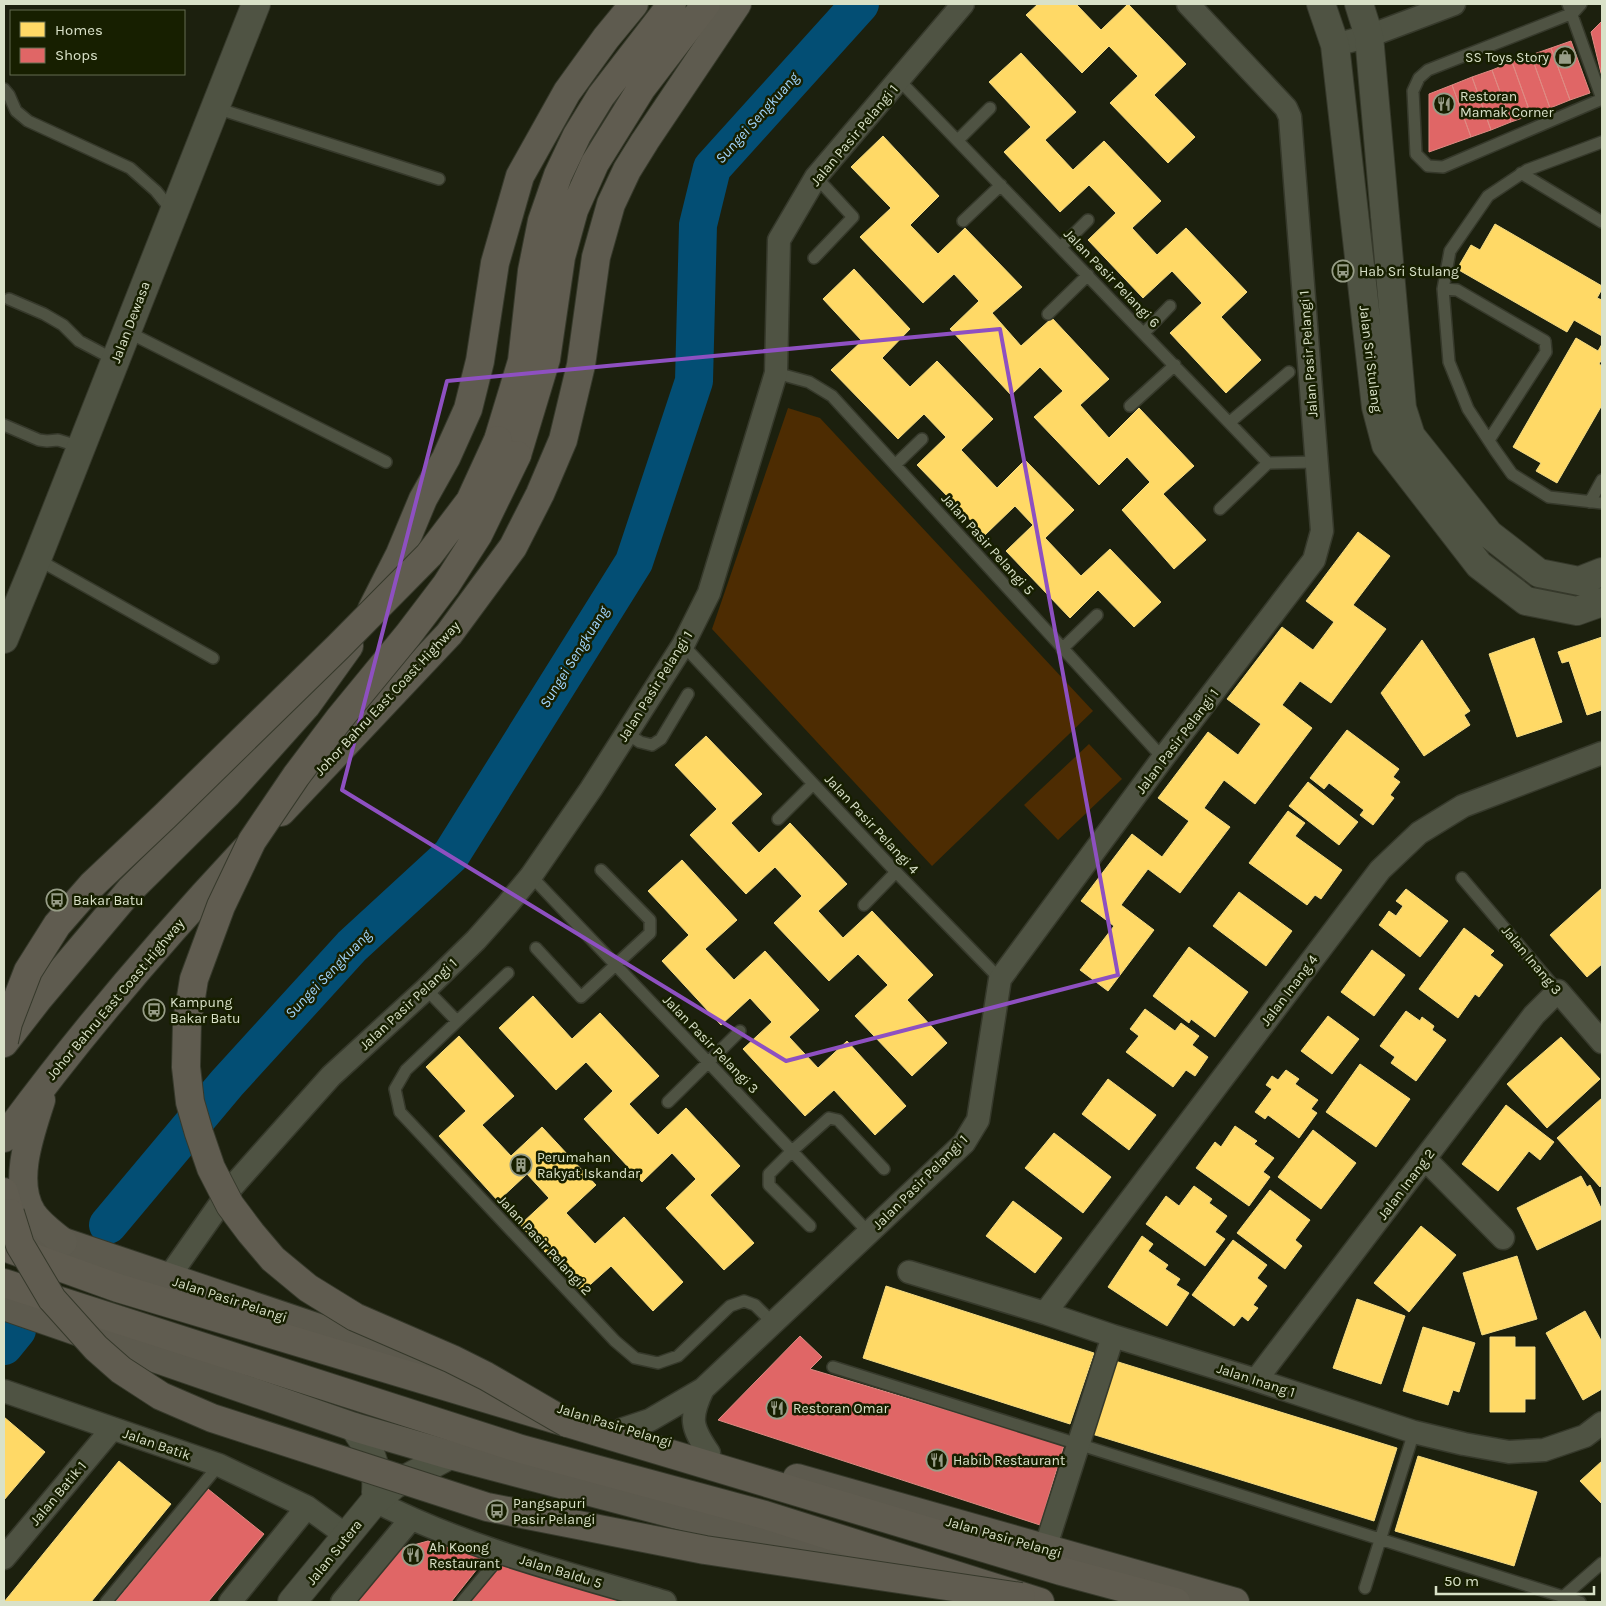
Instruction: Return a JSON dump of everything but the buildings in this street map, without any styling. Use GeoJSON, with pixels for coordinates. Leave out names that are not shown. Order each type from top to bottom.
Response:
{"type":"FeatureCollection","features":[{"type":"Feature","properties":{"kind":"highway"},"geometry":{"type":"LineString","coordinates":[[606,38],[613,4]]}},
{"type":"Feature","properties":{"kind":"highway"},"geometry":{"type":"LineString","coordinates":[[4,1042],[130,890],[228,793],[306,706],[346,651],[375,604],[400,554],[423,499],[446,458],[468,409],[480,361],[495,263],[520,176],[567,92],[606,38],[634,4]]}},
{"type":"Feature","properties":{"kind":"highway"},"geometry":{"type":"LineString","coordinates":[[4,1042],[8,1023],[28,971],[57,924],[92,884],[165,816],[332,653],[429,555],[470,502],[508,447],[522,361],[532,271],[542,221],[558,175],[577,135],[601,96],[672,4]]}},
{"type":"Feature","properties":{"kind":"highway"},"geometry":{"type":"LineString","coordinates":[[567,1423],[486,1376],[452,1359],[355,1318],[308,1288],[273,1259],[230,1205],[211,1168],[190,1102],[186,1067],[187,1022],[194,979],[221,906],[252,841],[296,776],[339,718],[408,635],[446,585],[478,535],[508,447],[546,359],[561,256],[574,210],[594,163],[636,98],[706,4]]}},
{"type":"Feature","properties":{"kind":"highway","name":"Johor Bahru East Coast Highway"},"geometry":{"type":"LineString","coordinates":[[4,1138],[93,1023],[182,918],[449,634],[513,547],[540,494],[563,440],[581,365],[596,257],[611,204],[627,170],[645,141],[737,4]]}},
{"type":"Feature","properties":{"kind":"highway"},"geometry":{"type":"LineString","coordinates":[[423,499],[426,531],[435,546],[449,556],[465,562],[482,562],[498,556],[513,547]]}},
{"type":"Feature","properties":{"kind":"highway"},"geometry":{"type":"LineString","coordinates":[[48,1079],[29,1138],[24,1170],[14,1189],[20,1245],[52,1299],[73,1324],[121,1370],[161,1396],[212,1418],[487,1507],[705,1550],[1022,1600]]}},
{"type":"Feature","properties":{"kind":"highway"},"geometry":{"type":"LineString","coordinates":[[14,1189],[27,1200],[32,1212],[40,1223],[63,1242]]}},
{"type":"Feature","properties":{"kind":"highway"},"geometry":{"type":"LineString","coordinates":[[4,1247],[128,1291],[1061,1571],[1176,1602]]}},
{"type":"Feature","properties":{"kind":"highway"},"geometry":{"type":"LineString","coordinates":[[4,1283],[521,1449],[765,1515],[1022,1600]]}},
{"type":"Feature","properties":{"kind":"main road","name":"Jalan Pasir Pelangi"},"geometry":{"type":"LineString","coordinates":[[4,1220],[168,1278],[622,1429],[1235,1602]]}},
{"type":"Feature","properties":{"kind":"main road"},"geometry":{"type":"LineString","coordinates":[[4,1306],[354,1427],[450,1455],[1022,1600]]}},
{"type":"Feature","properties":{"kind":"street","name":"Jalan Dewasa"},"geometry":{"type":"LineString","coordinates":[[4,640],[256,4]]}},
{"type":"Feature","properties":{"kind":"street","name":"Jalan Pasir Pelangi 1"},"geometry":{"type":"LineString","coordinates":[[168,1278],[232,1187],[331,1076],[426,989],[476,940],[531,876],[591,789],[683,645],[709,593],[776,373],[779,240],[816,177],[963,4]]}},
{"type":"Feature","properties":{"kind":"street","name":"Jalan Pasir Pelangi 1"},"geometry":{"type":"LineString","coordinates":[[622,1429],[650,1420],[703,1389],[964,1143],[978,1120],[1000,979],[1163,758],[1314,560],[1322,531],[1289,114],[1286,108],[1188,4]]}},
{"type":"Feature","properties":{"kind":"street","name":"Jalan Sri Stulang"},"geometry":{"type":"LineString","coordinates":[[1321,4],[1335,45],[1376,407],[1386,445],[1479,564],[1526,601],[1577,612],[1602,602]]}},
{"type":"Feature","properties":{"kind":"street","name":"Jalan Sri Stulang"},"geometry":{"type":"LineString","coordinates":[[1359,4],[1369,36],[1402,408],[1411,436],[1490,534],[1539,573],[1579,581],[1602,572]]}},
{"type":"Feature","properties":{"kind":"street"},"geometry":{"type":"LineString","coordinates":[[1335,45],[1369,36],[1454,4]]}},
{"type":"Feature","properties":{"kind":"street","name":"Jalan Inang 4"},"geometry":{"type":"LineString","coordinates":[[1045,1313],[1380,870],[1419,833],[1463,806],[1602,753]]}},
{"type":"Feature","properties":{"kind":"street","name":"Jalan Inang 3"},"geometry":{"type":"LineString","coordinates":[[1558,991],[1602,1042]]}},
{"type":"Feature","properties":{"kind":"street","name":"Jalan Inang 2"},"geometry":{"type":"LineString","coordinates":[[1256,1380],[1534,1015],[1558,991]]}},
{"type":"Feature","properties":{"kind":"street"},"geometry":{"type":"LineString","coordinates":[[1425,1159],[1503,1238]]}},
{"type":"Feature","properties":{"kind":"street","name":"Jalan Inang 1"},"geometry":{"type":"LineString","coordinates":[[909,1272],[1045,1313],[1414,1432],[1464,1444],[1509,1452],[1544,1450],[1585,1436],[1602,1423]]}},
{"type":"Feature","properties":{"kind":"street"},"geometry":{"type":"LineString","coordinates":[[1045,1549],[1113,1336]]}},
{"type":"Feature","properties":{"kind":"street","name":"Jalan Pasir Pelangi 1"},"geometry":{"type":"LineString","coordinates":[[703,1389],[694,1406],[693,1418],[694,1428],[709,1453]]}},
{"type":"Feature","properties":{"kind":"street","name":"Jalan Batik"},"geometry":{"type":"LineString","coordinates":[[6,1395],[219,1465],[307,1507],[347,1536]]}},
{"type":"Feature","properties":{"kind":"street"},"geometry":{"type":"LineString","coordinates":[[354,1427],[373,1459],[377,1478],[375,1501]]}},
{"type":"Feature","properties":{"kind":"street","name":"Jalan Batik 1"},"geometry":{"type":"LineString","coordinates":[[4,1558],[112,1429]]}},
{"type":"Feature","properties":{"kind":"street","name":"Jalan Sutera"},"geometry":{"type":"LineString","coordinates":[[292,1602],[375,1501],[394,1485],[450,1455]]}},
{"type":"Feature","properties":{"kind":"street","name":"Jalan Baldu 5"},"geometry":{"type":"LineString","coordinates":[[375,1501],[411,1519],[503,1553],[665,1602]]}},
{"type":"Feature","properties":{"kind":"street"},"geometry":{"type":"LineString","coordinates":[[230,1602],[307,1507]]}},
{"type":"Feature","properties":{"kind":"street"},"geometry":{"type":"LineString","coordinates":[[342,1602],[411,1519]]}},
{"type":"Feature","properties":{"kind":"lane"},"geometry":{"type":"LineString","coordinates":[[1570,8],[1602,99],[1443,167],[1428,166],[1416,154],[1413,91],[1418,78],[1428,70],[1570,8],[1581,4]]}},
{"type":"Feature","properties":{"kind":"lane","name":"Jalan Pasir Pelangi 6"},"geometry":{"type":"LineString","coordinates":[[899,80],[1268,463]]}},
{"type":"Feature","properties":{"kind":"lane"},"geometry":{"type":"LineString","coordinates":[[4,89],[9,95],[16,111],[28,121],[130,168],[156,191],[173,213]]}},
{"type":"Feature","properties":{"kind":"lane"},"geometry":{"type":"LineString","coordinates":[[216,108],[439,179]]}},
{"type":"Feature","properties":{"kind":"lane"},"geometry":{"type":"LineString","coordinates":[[958,140],[990,108]]}},
{"type":"Feature","properties":{"kind":"lane"},"geometry":{"type":"LineString","coordinates":[[1602,142],[1526,170],[1488,196],[1450,251],[1443,289],[1449,362],[1468,410],[1512,474],[1549,497],[1602,503]]}},
{"type":"Feature","properties":{"kind":"lane"},"geometry":{"type":"LineString","coordinates":[[1521,173],[1602,222]]}},
{"type":"Feature","properties":{"kind":"lane"},"geometry":{"type":"LineString","coordinates":[[814,258],[853,217],[816,177]]}},
{"type":"Feature","properties":{"kind":"lane"},"geometry":{"type":"LineString","coordinates":[[963,220],[1001,185]]}},
{"type":"Feature","properties":{"kind":"lane"},"geometry":{"type":"LineString","coordinates":[[1061,247],[1088,220]]}},
{"type":"Feature","properties":{"kind":"lane"},"geometry":{"type":"LineString","coordinates":[[1048,314],[1088,275]]}},
{"type":"Feature","properties":{"kind":"lane"},"geometry":{"type":"LineString","coordinates":[[1443,289],[1457,290],[1545,341],[1546,352],[1488,440]]}},
{"type":"Feature","properties":{"kind":"lane"},"geometry":{"type":"LineString","coordinates":[[10,299],[44,314],[63,325],[79,341],[115,360]]}},
{"type":"Feature","properties":{"kind":"lane"},"geometry":{"type":"LineString","coordinates":[[1144,333],[1170,306]]}},
{"type":"Feature","properties":{"kind":"lane"},"geometry":{"type":"LineString","coordinates":[[126,331],[386,462]]}},
{"type":"Feature","properties":{"kind":"lane"},"geometry":{"type":"LineString","coordinates":[[1130,406],[1175,365]]}},
{"type":"Feature","properties":{"kind":"lane"},"geometry":{"type":"LineString","coordinates":[[1230,422],[1289,372]]}},
{"type":"Feature","properties":{"kind":"lane","name":"Jalan Pasir Pelangi 5"},"geometry":{"type":"LineString","coordinates":[[776,373],[809,382],[832,396],[1163,758]]}},
{"type":"Feature","properties":{"kind":"lane"},"geometry":{"type":"LineString","coordinates":[[4,425],[39,440],[58,440],[81,447]]}},
{"type":"Feature","properties":{"kind":"lane"},"geometry":{"type":"LineString","coordinates":[[896,464],[922,439]]}},
{"type":"Feature","properties":{"kind":"lane"},"geometry":{"type":"LineString","coordinates":[[1220,510],[1268,463],[1316,462]]}},
{"type":"Feature","properties":{"kind":"lane"},"geometry":{"type":"LineString","coordinates":[[1590,502],[1602,480]]}},
{"type":"Feature","properties":{"kind":"lane"},"geometry":{"type":"LineString","coordinates":[[37,559],[213,658]]}},
{"type":"Feature","properties":{"kind":"lane"},"geometry":{"type":"LineString","coordinates":[[1062,649],[1097,615]]}},
{"type":"Feature","properties":{"kind":"lane","name":"Jalan Pasir Pelangi 4"},"geometry":{"type":"LineString","coordinates":[[683,645],[896,872],[1000,979]]}},
{"type":"Feature","properties":{"kind":"lane"},"geometry":{"type":"LineString","coordinates":[[626,733],[640,742],[652,745],[661,739],[688,694]]}},
{"type":"Feature","properties":{"kind":"lane"},"geometry":{"type":"LineString","coordinates":[[778,819],[813,784]]}},
{"type":"Feature","properties":{"kind":"lane"},"geometry":{"type":"LineString","coordinates":[[536,948],[581,997],[650,933],[650,920],[601,870]]}},
{"type":"Feature","properties":{"kind":"lane"},"geometry":{"type":"LineString","coordinates":[[864,905],[896,872]]}},
{"type":"Feature","properties":{"kind":"lane","name":"Jalan Pasir Pelangi 3"},"geometry":{"type":"LineString","coordinates":[[531,876],[869,1233]]}},
{"type":"Feature","properties":{"kind":"lane","name":"Jalan Inang 3"},"geometry":{"type":"LineString","coordinates":[[1462,878],[1558,991]]}},
{"type":"Feature","properties":{"kind":"lane","name":"Jalan Pasir Pelangi 2"},"geometry":{"type":"LineString","coordinates":[[508,973],[406,1070],[395,1089],[400,1112],[615,1341],[635,1358],[658,1362],[678,1356],[730,1306],[744,1301],[755,1305],[772,1323]]}},
{"type":"Feature","properties":{"kind":"lane"},"geometry":{"type":"LineString","coordinates":[[426,989],[457,1021]]}},
{"type":"Feature","properties":{"kind":"lane"},"geometry":{"type":"LineString","coordinates":[[668,1102],[740,1031]]}},
{"type":"Feature","properties":{"kind":"lane"},"geometry":{"type":"LineString","coordinates":[[810,1226],[769,1185],[769,1174],[829,1118],[838,1120],[884,1168]]}},
{"type":"Feature","properties":{"kind":"lane"},"geometry":{"type":"LineString","coordinates":[[833,1367],[1580,1602]]}},
{"type":"Feature","properties":{"kind":"lane"},"geometry":{"type":"LineString","coordinates":[[1365,1588],[1414,1432]]}},
{"type":"Feature","properties":{"kind":"lane"},"geometry":{"type":"LineString","coordinates":[[106,1602],[219,1465]]}},
{"type":"Feature","properties":{"kind":"lane"},"geometry":{"type":"LineString","coordinates":[[462,1602],[503,1553]]}},
{"type":"Feature","properties":{"kind":"lane"},"geometry":{"type":"LineString","coordinates":[[1563,1597],[1602,1563]]}},
{"type":"Feature","properties":{"kind":"highlighted area"},"geometry":{"type":"Polygon","coordinates":[[[1000,329],[1118,975],[786,1061],[342,790],[447,381],[1000,329]]]}},
{"type":"Feature","properties":{"kind":"shaded area"},"geometry":{"type":"Polygon","coordinates":[[[788,408],[820,418],[1093,711],[932,866],[712,629],[788,408]]]}},
{"type":"Feature","properties":{"kind":"shaded area"},"geometry":{"type":"Polygon","coordinates":[[[1089,744],[1122,779],[1058,840],[1024,805],[1089,744]]]}},
{"type":"Feature","properties":{"kind":"waterway","name":"Sungei Sengkuang"},"geometry":{"type":"LineString","coordinates":[[108,1225],[227,1083],[352,946],[451,855],[634,562],[694,381],[698,225],[712,168],[860,4]]}},
{"type":"Feature","properties":{"kind":"waterway","name":"Sungei Sengkuang"},"geometry":{"type":"LineString","coordinates":[[4,1346],[17,1330]]}},
{"type":"Feature","properties":{"kind":"place","name":"SS Toys Story"},"geometry":{"type":"Point","coordinates":[1565,57]}},
{"type":"Feature","properties":{"kind":"place","name":"Restoran Mamak Corner"},"geometry":{"type":"Point","coordinates":[1444,104]}},
{"type":"Feature","properties":{"kind":"place","name":"Hab Sri Stulang"},"geometry":{"type":"Point","coordinates":[1343,271]}},
{"type":"Feature","properties":{"kind":"place","name":"Bakar Batu"},"geometry":{"type":"Point","coordinates":[57,900]}},
{"type":"Feature","properties":{"kind":"place","name":"Kampung Bakar Batu"},"geometry":{"type":"Point","coordinates":[154,1010]}},
{"type":"Feature","properties":{"kind":"place","name":"Perumahan Rakyat Iskandar"},"geometry":{"type":"Point","coordinates":[521,1165]}},
{"type":"Feature","properties":{"kind":"place","name":"Restoran Omar"},"geometry":{"type":"Point","coordinates":[777,1408]}},
{"type":"Feature","properties":{"kind":"place","name":"Habib Restaurant"},"geometry":{"type":"Point","coordinates":[937,1460]}},
{"type":"Feature","properties":{"kind":"place","name":"Pangsapuri Pasir Pelangi"},"geometry":{"type":"Point","coordinates":[497,1511]}},
{"type":"Feature","properties":{"kind":"place","name":"Ah Koong Restaurant"},"geometry":{"type":"Point","coordinates":[413,1555]}}]}
